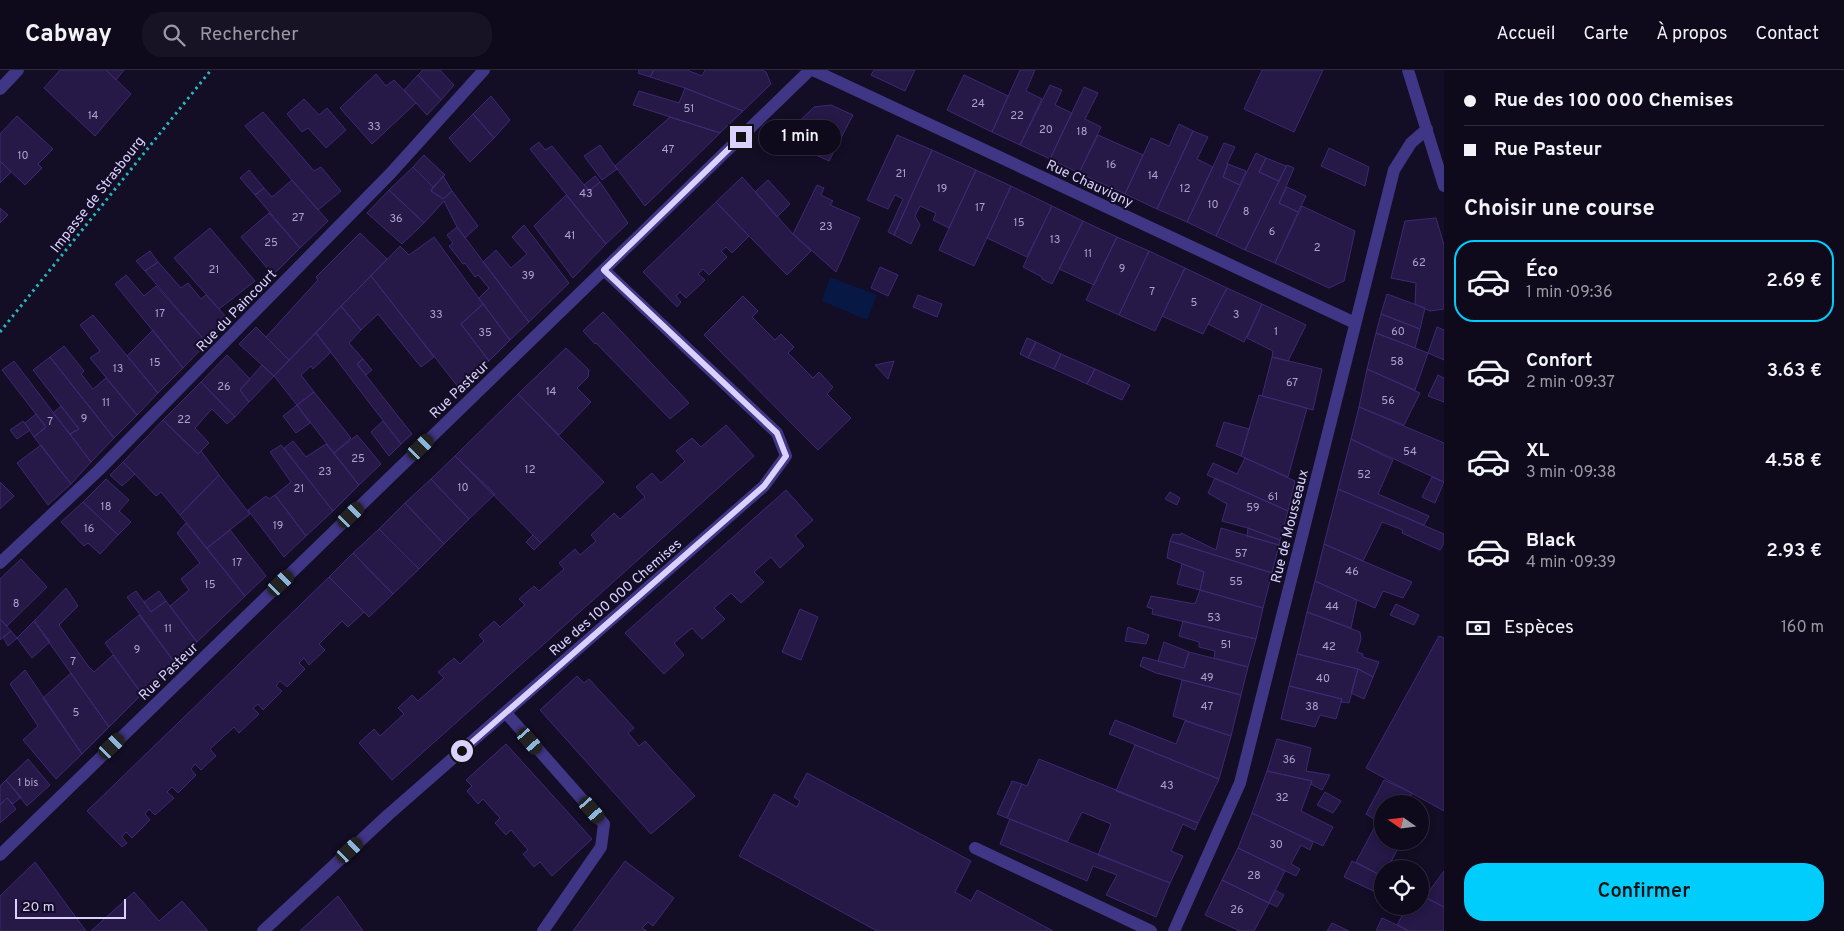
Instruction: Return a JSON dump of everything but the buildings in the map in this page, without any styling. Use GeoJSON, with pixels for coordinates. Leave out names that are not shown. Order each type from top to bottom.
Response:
{"type":"FeatureCollection","features":[{"type":"Feature","properties":{"kind":"street"},"geometry":{"type":"LineString","coordinates":[[0,89],[18,70]]}},
{"type":"Feature","properties":{"kind":"street","name":"Rue du Paincourt"},"geometry":{"type":"LineString","coordinates":[[0,564],[100,470],[155,414],[390,174],[484,70]]}},
{"type":"Feature","properties":{"kind":"street","name":"Rue Pasteur"},"geometry":{"type":"LineString","coordinates":[[0,855],[811,70]]}},
{"type":"Feature","properties":{"kind":"street","name":"Rue Chauvigny"},"geometry":{"type":"LineString","coordinates":[[811,70],[1355,324]]}},
{"type":"Feature","properties":{"kind":"street"},"geometry":{"type":"LineString","coordinates":[[1408,70],[1444,186]]}},
{"type":"Feature","properties":{"kind":"street","name":"Rue de Mousseaux"},"geometry":{"type":"LineString","coordinates":[[1174,931],[1240,783],[1394,170],[1411,143],[1427,129]]}},
{"type":"Feature","properties":{"kind":"street","name":"Rue des 100 000 Chemises"},"geometry":{"type":"LineString","coordinates":[[263,931],[383,820],[764,486],[786,456],[777,433],[604,270]]}},
{"type":"Feature","properties":{"kind":"street"},"geometry":{"type":"LineString","coordinates":[[506,713],[604,824],[602,847],[543,931]]}},
{"type":"Feature","properties":{"kind":"street"},"geometry":{"type":"LineString","coordinates":[[975,848],[1151,931]]}},
{"type":"Feature","properties":{"kind":"path","name":"Impasse de Strasbourg"},"geometry":{"type":"LineString","coordinates":[[0,332],[211,70]]}},
{"type":"Feature","properties":{"kind":"water"},"geometry":{"type":"Polygon","coordinates":[[[830,277],[877,295],[867,320],[822,301],[830,277]]]}},
{"type":"Feature","properties":{"kind":"route"},"geometry":{"type":"LineString","coordinates":[[462,751],[764,486],[786,456],[777,433],[604,270],[741,137]]}}]}
